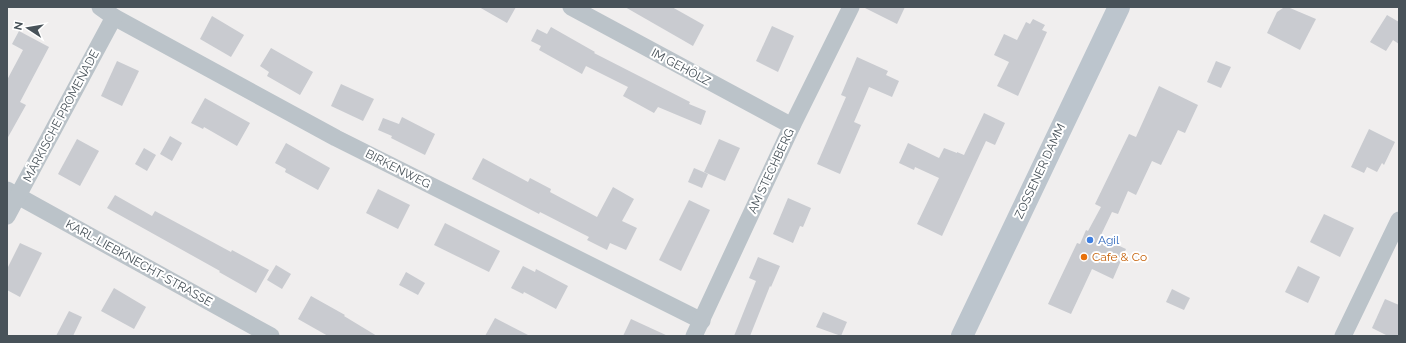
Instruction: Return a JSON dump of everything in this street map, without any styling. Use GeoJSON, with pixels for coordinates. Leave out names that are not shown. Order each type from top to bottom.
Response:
{"type":"FeatureCollection","features":[{"type":"Feature","properties":{"kind":"main road","name":"ZOSSENER DAMM"},"geometry":{"type":"LineString","coordinates":[[962,336],[1119,7]]}},
{"type":"Feature","properties":{"kind":"street","name":"BIRKENWEG"},"geometry":{"type":"LineString","coordinates":[[100,7],[114,17],[336,138],[702,321]]}},
{"type":"Feature","properties":{"kind":"street","name":"IM GEHÖLZ"},"geometry":{"type":"LineString","coordinates":[[571,7],[792,126]]}},
{"type":"Feature","properties":{"kind":"street","name":"AM STECHBERG"},"geometry":{"type":"LineString","coordinates":[[694,336],[792,126],[851,7]]}},
{"type":"Feature","properties":{"kind":"street","name":"MÄRKISCHE PROMENADE"},"geometry":{"type":"LineString","coordinates":[[7,216],[12,192],[114,17]]}},
{"type":"Feature","properties":{"kind":"street","name":"KARL-LIEBKNECHT-STRASSE"},"geometry":{"type":"LineString","coordinates":[[12,192],[271,336]]}},
{"type":"Feature","properties":{"kind":"street"},"geometry":{"type":"LineString","coordinates":[[1342,336],[1399,220]]}},
{"type":"Feature","properties":{"kind":"building"},"geometry":{"type":"Polygon","coordinates":[[[479,7],[516,7],[507,23],[479,7]]]}},
{"type":"Feature","properties":{"kind":"building"},"geometry":{"type":"Polygon","coordinates":[[[625,7],[672,7],[704,25],[693,46],[625,7]]]}},
{"type":"Feature","properties":{"kind":"building"},"geometry":{"type":"Polygon","coordinates":[[[863,7],[905,7],[897,24],[863,7]]]}},
{"type":"Feature","properties":{"kind":"building"},"geometry":{"type":"Polygon","coordinates":[[[1283,8],[1290,8],[1316,19],[1300,50],[1267,33],[1277,12],[1283,8]]]}},
{"type":"Feature","properties":{"kind":"building"},"geometry":{"type":"Polygon","coordinates":[[[1387,15],[1399,22],[1399,44],[1393,40],[1386,51],[1370,42],[1387,15]]]}},
{"type":"Feature","properties":{"kind":"building"},"geometry":{"type":"Polygon","coordinates":[[[212,16],[244,35],[231,57],[200,39],[212,16]]]}},
{"type":"Feature","properties":{"kind":"building"},"geometry":{"type":"Polygon","coordinates":[[[1033,19],[1045,25],[1042,30],[1047,32],[1018,96],[997,86],[1009,62],[994,55],[1004,34],[1017,40],[1026,22],[1030,24],[1033,19]]]}},
{"type":"Feature","properties":{"kind":"building"},"geometry":{"type":"Polygon","coordinates":[[[772,26],[794,36],[778,72],[756,61],[772,26]]]}},
{"type":"Feature","properties":{"kind":"building"},"geometry":{"type":"Polygon","coordinates":[[[551,27],[595,52],[594,53],[690,102],[689,104],[706,111],[701,125],[658,107],[654,113],[623,96],[628,87],[586,66],[582,74],[539,50],[541,46],[531,41],[537,29],[547,34],[551,27]]]}},
{"type":"Feature","properties":{"kind":"building"},"geometry":{"type":"Polygon","coordinates":[[[19,31],[49,47],[20,102],[26,105],[7,139],[7,80],[23,50],[12,44],[19,31]]]}},
{"type":"Feature","properties":{"kind":"building"},"geometry":{"type":"Polygon","coordinates":[[[271,48],[313,72],[300,95],[267,76],[269,72],[260,66],[271,48]]]}},
{"type":"Feature","properties":{"kind":"building"},"geometry":{"type":"Polygon","coordinates":[[[857,57],[888,71],[886,75],[899,81],[892,97],[869,87],[854,122],[861,125],[840,174],[817,164],[846,97],[841,95],[857,57]]]}},
{"type":"Feature","properties":{"kind":"building"},"geometry":{"type":"Polygon","coordinates":[[[117,61],[139,71],[122,106],[101,96],[117,61]]]}},
{"type":"Feature","properties":{"kind":"building"},"geometry":{"type":"Polygon","coordinates":[[[1216,61],[1231,67],[1221,88],[1207,82],[1216,61]]]}},
{"type":"Feature","properties":{"kind":"building"},"geometry":{"type":"Polygon","coordinates":[[[341,84],[374,99],[363,121],[331,106],[341,84]]]}},
{"type":"Feature","properties":{"kind":"building"},"geometry":{"type":"Polygon","coordinates":[[[1159,86],[1198,105],[1185,133],[1178,130],[1161,165],[1152,161],[1136,195],[1128,191],[1118,214],[1112,212],[1100,237],[1126,249],[1113,279],[1092,269],[1071,314],[1048,304],[1077,243],[1080,244],[1086,230],[1088,231],[1101,207],[1095,204],[1129,134],[1136,137],[1159,86]]]}},
{"type":"Feature","properties":{"kind":"building"},"geometry":{"type":"Polygon","coordinates":[[[205,98],[250,123],[237,146],[204,127],[203,129],[191,123],[205,98]]]}},
{"type":"Feature","properties":{"kind":"building"},"geometry":{"type":"Polygon","coordinates":[[[984,113],[1005,123],[995,145],[986,141],[942,236],[917,224],[939,178],[915,167],[914,170],[899,163],[908,143],[939,158],[944,148],[964,155],[984,113]]]}},
{"type":"Feature","properties":{"kind":"building"},"geometry":{"type":"Polygon","coordinates":[[[402,117],[435,134],[425,155],[391,138],[392,136],[378,130],[383,118],[399,124],[402,117]]]}},
{"type":"Feature","properties":{"kind":"building"},"geometry":{"type":"Polygon","coordinates":[[[1369,129],[1395,142],[1384,165],[1382,163],[1377,172],[1367,167],[1364,173],[1351,167],[1369,129]]]}},
{"type":"Feature","properties":{"kind":"building"},"geometry":{"type":"Polygon","coordinates":[[[170,136],[182,143],[172,161],[160,154],[170,136]]]}},
{"type":"Feature","properties":{"kind":"building"},"geometry":{"type":"Polygon","coordinates":[[[77,139],[99,151],[80,186],[58,174],[77,139]]]}},
{"type":"Feature","properties":{"kind":"building"},"geometry":{"type":"Polygon","coordinates":[[[719,139],[740,148],[725,181],[704,172],[719,139]]]}},
{"type":"Feature","properties":{"kind":"building"},"geometry":{"type":"Polygon","coordinates":[[[286,143],[330,168],[318,190],[285,172],[286,169],[275,163],[286,143]]]}},
{"type":"Feature","properties":{"kind":"building"},"geometry":{"type":"Polygon","coordinates":[[[144,148],[156,155],[147,171],[135,164],[144,148]]]}},
{"type":"Feature","properties":{"kind":"building"},"geometry":{"type":"Polygon","coordinates":[[[483,158],[528,182],[530,178],[551,189],[550,192],[597,217],[613,187],[634,199],[622,221],[637,228],[626,250],[610,243],[607,250],[587,240],[589,237],[540,212],[539,214],[472,179],[483,158]]]}},
{"type":"Feature","properties":{"kind":"building"},"geometry":{"type":"Polygon","coordinates":[[[694,168],[708,174],[702,188],[688,182],[694,168]]]}},
{"type":"Feature","properties":{"kind":"building"},"geometry":{"type":"Polygon","coordinates":[[[378,189],[410,205],[398,229],[366,213],[378,189]]]}},
{"type":"Feature","properties":{"kind":"building"},"geometry":{"type":"Polygon","coordinates":[[[115,195],[152,216],[155,211],[231,252],[232,250],[269,270],[256,293],[219,272],[220,271],[107,208],[115,195]]]}},
{"type":"Feature","properties":{"kind":"building"},"geometry":{"type":"Polygon","coordinates":[[[788,198],[811,208],[803,227],[800,226],[793,243],[773,234],[788,198]]]}},
{"type":"Feature","properties":{"kind":"building"},"geometry":{"type":"Polygon","coordinates":[[[689,200],[710,210],[681,271],[659,260],[689,200]]]}},
{"type":"Feature","properties":{"kind":"building"},"geometry":{"type":"Polygon","coordinates":[[[1324,214],[1354,228],[1340,257],[1310,242],[1324,214]]]}},
{"type":"Feature","properties":{"kind":"building"},"geometry":{"type":"Polygon","coordinates":[[[445,223],[500,251],[489,272],[434,245],[445,223]]]}},
{"type":"Feature","properties":{"kind":"building"},"geometry":{"type":"Polygon","coordinates":[[[20,243],[42,253],[20,297],[7,290],[7,269],[20,243]]]}},
{"type":"Feature","properties":{"kind":"building"},"geometry":{"type":"Polygon","coordinates":[[[758,257],[780,266],[771,287],[770,286],[750,336],[734,336],[756,281],[749,278],[758,257]]]}},
{"type":"Feature","properties":{"kind":"building"},"geometry":{"type":"Polygon","coordinates":[[[276,265],[291,274],[282,289],[267,280],[276,265]]]}},
{"type":"Feature","properties":{"kind":"building"},"geometry":{"type":"Polygon","coordinates":[[[523,266],[535,272],[536,269],[568,286],[556,309],[524,292],[523,294],[511,288],[523,266]]]}},
{"type":"Feature","properties":{"kind":"building"},"geometry":{"type":"Polygon","coordinates":[[[1298,266],[1320,277],[1308,303],[1285,292],[1298,266]]]}},
{"type":"Feature","properties":{"kind":"building"},"geometry":{"type":"Polygon","coordinates":[[[406,272],[425,283],[418,295],[399,285],[406,272]]]}},
{"type":"Feature","properties":{"kind":"building"},"geometry":{"type":"Polygon","coordinates":[[[114,288],[146,307],[134,329],[101,311],[114,288]]]}},
{"type":"Feature","properties":{"kind":"building"},"geometry":{"type":"Polygon","coordinates":[[[1172,289],[1190,298],[1184,310],[1166,302],[1172,289]]]}},
{"type":"Feature","properties":{"kind":"building"},"geometry":{"type":"Polygon","coordinates":[[[311,296],[345,315],[344,316],[377,336],[328,336],[298,319],[311,296]]]}},
{"type":"Feature","properties":{"kind":"building"},"geometry":{"type":"Polygon","coordinates":[[[1385,299],[1399,305],[1399,336],[1388,336],[1372,328],[1385,299]]]}},
{"type":"Feature","properties":{"kind":"building"},"geometry":{"type":"Polygon","coordinates":[[[69,311],[82,317],[73,336],[56,336],[69,311]]]}},
{"type":"Feature","properties":{"kind":"building"},"geometry":{"type":"Polygon","coordinates":[[[823,312],[847,322],[841,336],[816,327],[823,312]]]}},
{"type":"Feature","properties":{"kind":"building"},"geometry":{"type":"Polygon","coordinates":[[[495,318],[530,336],[485,336],[495,318]]]}},
{"type":"Feature","properties":{"kind":"building"},"geometry":{"type":"Polygon","coordinates":[[[631,319],[668,336],[623,336],[631,319]]]}},
{"type":"Feature","properties":{"kind":"place","name":"Agil"},"geometry":{"type":"Point","coordinates":[1090,240]}},
{"type":"Feature","properties":{"kind":"place","name":"Cafe & Co"},"geometry":{"type":"Point","coordinates":[1084,257]}}]}
